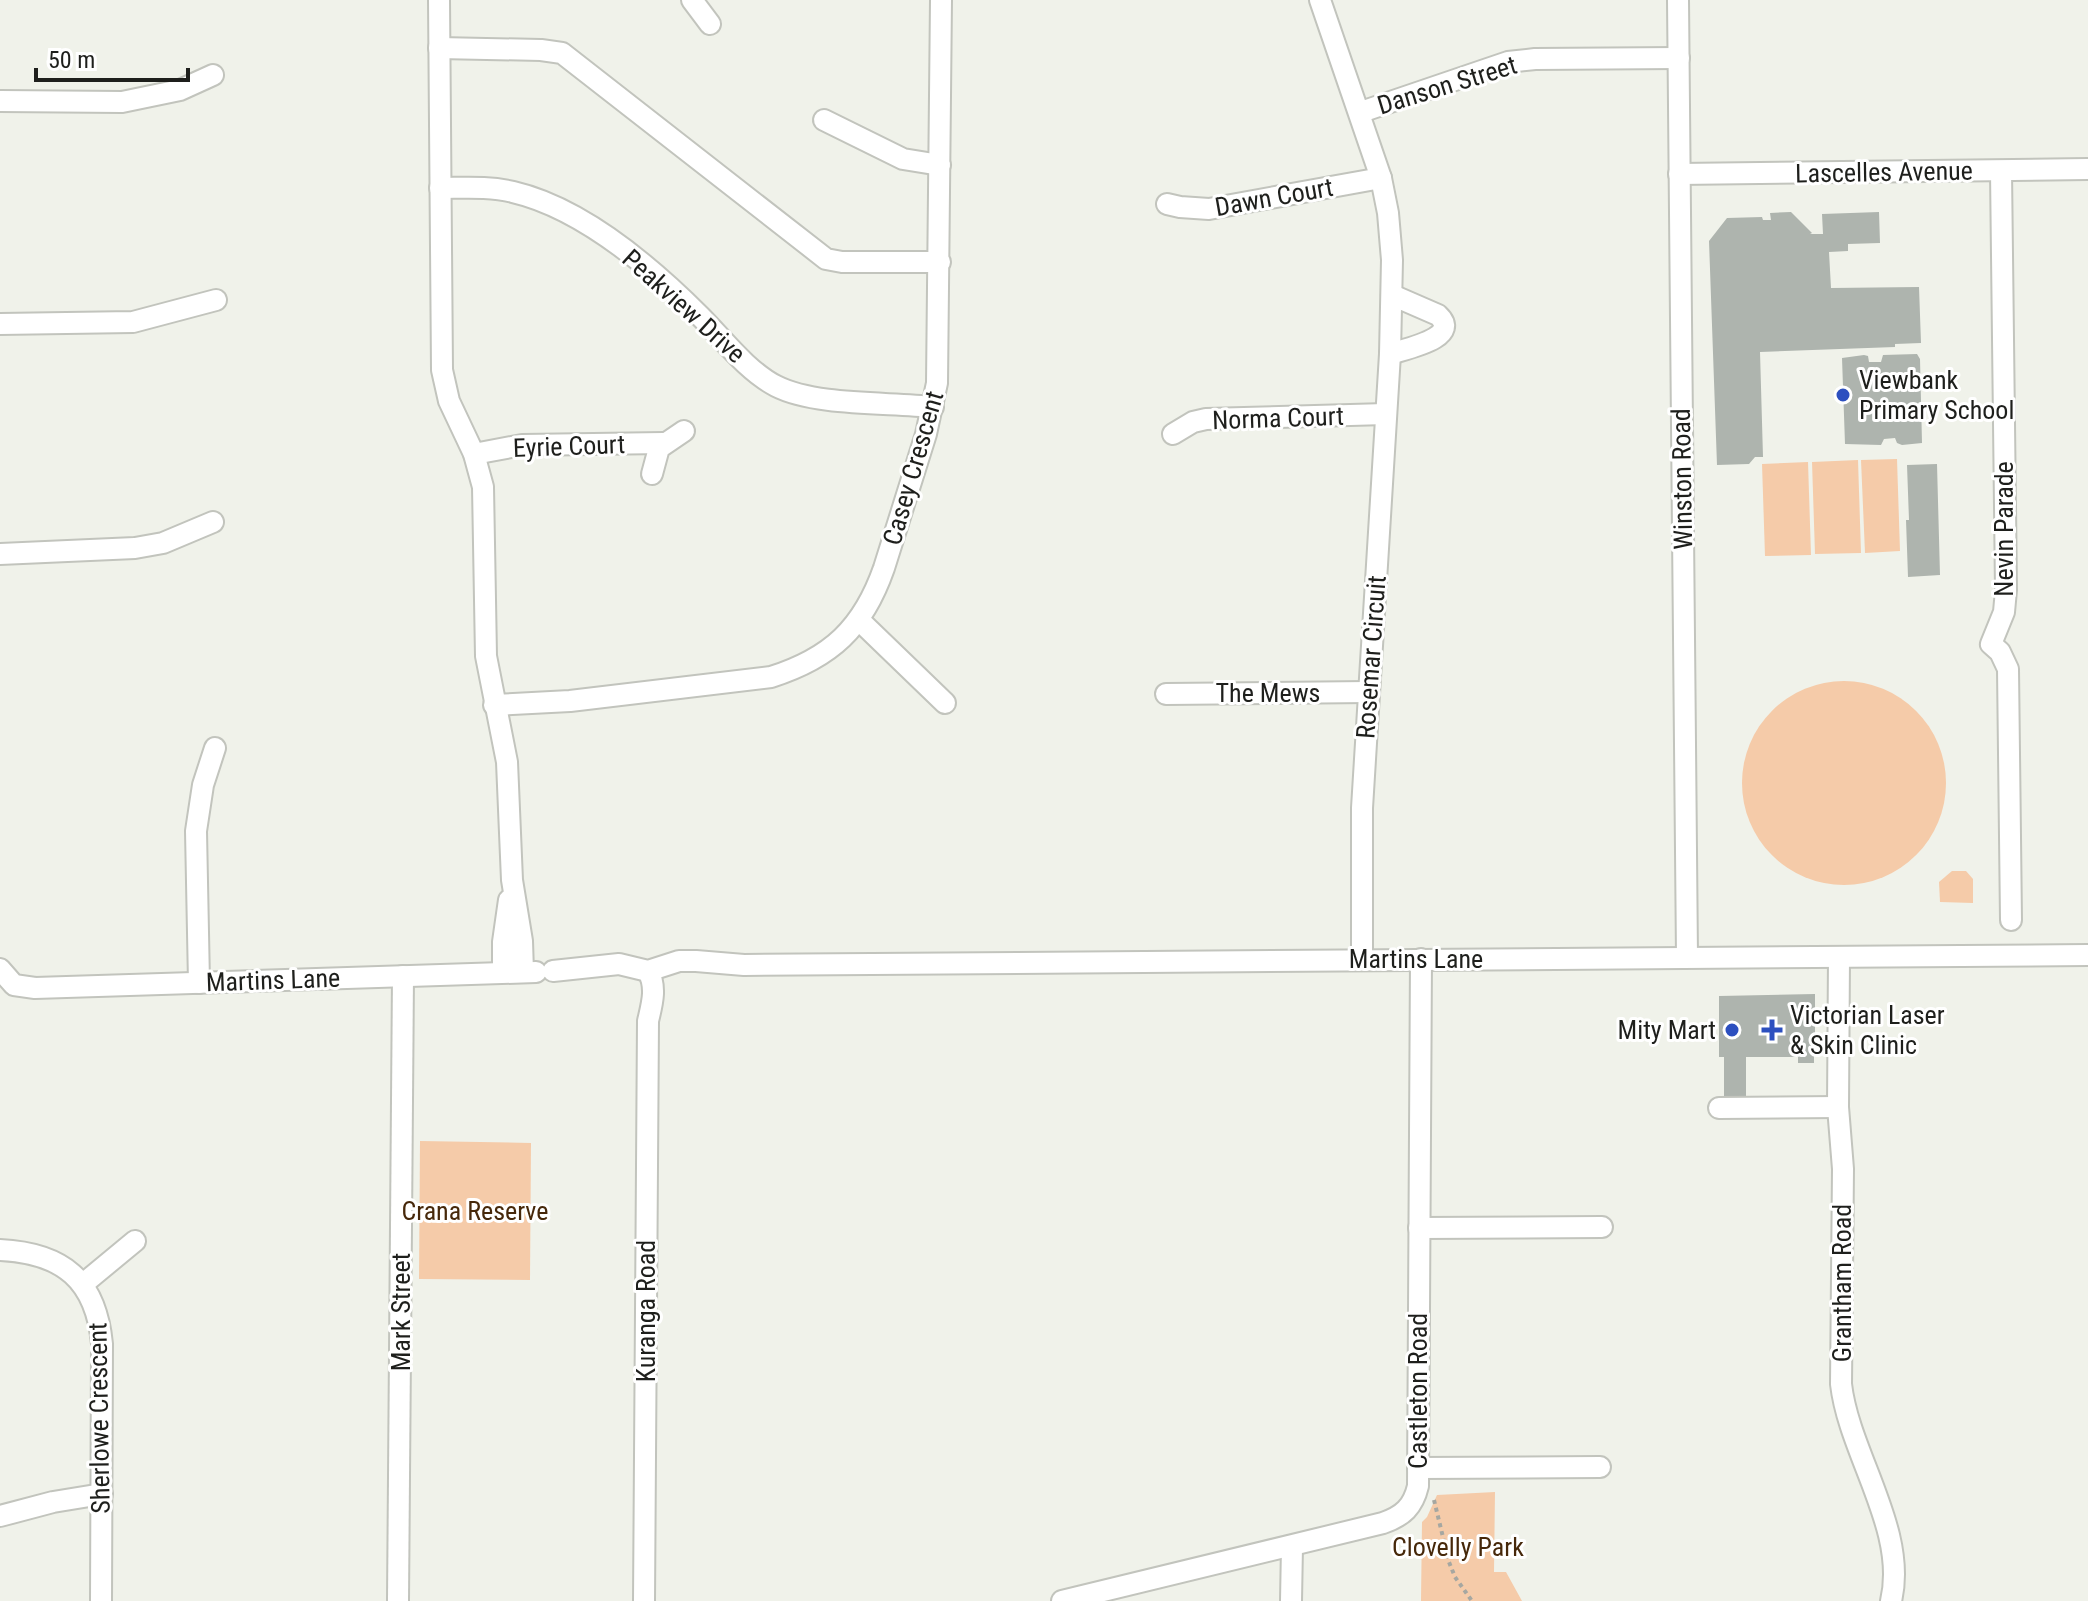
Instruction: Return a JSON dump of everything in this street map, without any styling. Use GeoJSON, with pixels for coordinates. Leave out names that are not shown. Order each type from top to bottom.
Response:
{"type":"FeatureCollection","features":[{"type":"Feature","properties":{"kind":"street"},"geometry":{"type":"LineString","coordinates":[[439,0],[442,370],[449,401],[474,454],[484,502],[486,656],[507,762],[512,880],[522,941],[513,972]]}},
{"type":"Feature","properties":{"kind":"street"},"geometry":{"type":"LineString","coordinates":[[692,0],[710,24]]}},
{"type":"Feature","properties":{"kind":"street","name":"Casey Crescent"},"geometry":{"type":"LineString","coordinates":[[496,712],[771,677],[818,658],[838,644],[859,620],[884,568],[933,407],[939,367],[941,0]]}},
{"type":"Feature","properties":{"kind":"street","name":"Rosemar Circuit"},"geometry":{"type":"LineString","coordinates":[[1320,0],[1361,112],[1381,178],[1390,232],[1390,354],[1362,808],[1362,959]]}},
{"type":"Feature","properties":{"kind":"street","name":"Winston Road"},"geometry":{"type":"LineString","coordinates":[[1678,0],[1687,957]]}},
{"type":"Feature","properties":{"kind":"street"},"geometry":{"type":"LineString","coordinates":[[439,48],[562,53],[826,259],[842,262],[940,262]]}},
{"type":"Feature","properties":{"kind":"street","name":"Danson Street"},"geometry":{"type":"LineString","coordinates":[[1361,112],[1508,62],[1679,58]]}},
{"type":"Feature","properties":{"kind":"street"},"geometry":{"type":"LineString","coordinates":[[0,101],[122,102],[180,90],[213,75]]}},
{"type":"Feature","properties":{"kind":"street"},"geometry":{"type":"LineString","coordinates":[[824,120],[903,159],[940,165]]}},
{"type":"Feature","properties":{"kind":"street","name":"Lascelles Avenue"},"geometry":{"type":"LineString","coordinates":[[1679,174],[2088,169]]}},
{"type":"Feature","properties":{"kind":"street","name":"Nevin Parade"},"geometry":{"type":"LineString","coordinates":[[2001,171],[2006,590],[2004,612],[1991,644],[2006,659],[2008,669],[2011,920]]}},
{"type":"Feature","properties":{"kind":"street","name":"Dawn Court"},"geometry":{"type":"LineString","coordinates":[[1167,204],[1209,209],[1381,178]]}},
{"type":"Feature","properties":{"kind":"street","name":"Peakview Drive"},"geometry":{"type":"LineString","coordinates":[[440,188],[476,187],[512,191],[575,217],[661,278],[755,372],[777,387],[822,399],[933,407]]}},
{"type":"Feature","properties":{"kind":"street"},"geometry":{"type":"LineString","coordinates":[[1390,354],[1436,339],[1444,326],[1438,315],[1392,295]]}},
{"type":"Feature","properties":{"kind":"street"},"geometry":{"type":"LineString","coordinates":[[0,324],[133,322],[216,300]]}},
{"type":"Feature","properties":{"kind":"street","name":"Norma Court"},"geometry":{"type":"LineString","coordinates":[[1173,434],[1193,422],[1206,419],[1386,414]]}},
{"type":"Feature","properties":{"kind":"street"},"geometry":{"type":"LineString","coordinates":[[664,443],[684,431]]}},
{"type":"Feature","properties":{"kind":"street","name":"Eyrie Court"},"geometry":{"type":"LineString","coordinates":[[474,454],[522,445],[664,443]]}},
{"type":"Feature","properties":{"kind":"street","name":"Eyrie Court"},"geometry":{"type":"LineString","coordinates":[[652,474],[656,455],[664,443]]}},
{"type":"Feature","properties":{"kind":"street"},"geometry":{"type":"LineString","coordinates":[[0,554],[135,548],[163,543],[213,522]]}},
{"type":"Feature","properties":{"kind":"street"},"geometry":{"type":"LineString","coordinates":[[859,620],[945,703]]}},
{"type":"Feature","properties":{"kind":"street","name":"The Mews"},"geometry":{"type":"LineString","coordinates":[[1166,694],[1369,692]]}},
{"type":"Feature","properties":{"kind":"street"},"geometry":{"type":"LineString","coordinates":[[199,983],[196,831],[203,785],[215,748]]}},
{"type":"Feature","properties":{"kind":"street","name":"Martins Lane"},"geometry":{"type":"LineString","coordinates":[[0,971],[14,985],[24,988],[553,971],[619,964],[648,977],[679,961],[744,965],[2088,955]]}},
{"type":"Feature","properties":{"kind":"street","name":"Grantham Road"},"geometry":{"type":"LineString","coordinates":[[1839,957],[1838,1107],[1843,1169],[1841,1384],[1846,1409],[1891,1548],[1895,1574],[1891,1601]]}},
{"type":"Feature","properties":{"kind":"street","name":"Castleton Road"},"geometry":{"type":"LineString","coordinates":[[1062,1601],[1383,1523],[1404,1514],[1416,1497],[1421,959]]}},
{"type":"Feature","properties":{"kind":"street","name":"Mark Street"},"geometry":{"type":"LineString","coordinates":[[398,1601],[403,976]]}},
{"type":"Feature","properties":{"kind":"street","name":"Kuranga Road"},"geometry":{"type":"LineString","coordinates":[[644,1601],[648,1021],[653,997],[648,977]]}},
{"type":"Feature","properties":{"kind":"street"},"geometry":{"type":"LineString","coordinates":[[1719,1108],[1838,1107]]}},
{"type":"Feature","properties":{"kind":"street"},"geometry":{"type":"LineString","coordinates":[[1419,1228],[1602,1227]]}},
{"type":"Feature","properties":{"kind":"street"},"geometry":{"type":"LineString","coordinates":[[83,1284],[135,1241]]}},
{"type":"Feature","properties":{"kind":"street","name":"Sherlowe Crescent"},"geometry":{"type":"LineString","coordinates":[[0,1250],[26,1251],[43,1256],[83,1284],[94,1302],[101,1333],[101,1601]]}},
{"type":"Feature","properties":{"kind":"street"},"geometry":{"type":"LineString","coordinates":[[1418,1468],[1600,1467]]}},
{"type":"Feature","properties":{"kind":"street"},"geometry":{"type":"LineString","coordinates":[[0,1516],[53,1502],[102,1494]]}},
{"type":"Feature","properties":{"kind":"street"},"geometry":{"type":"LineString","coordinates":[[1291,1601],[1292,1546]]}},
{"type":"Feature","properties":{"kind":"path"},"geometry":{"type":"LineString","coordinates":[[1433,1498],[1452,1570],[1472,1601]]}},
{"type":"Feature","properties":{"kind":"green space"},"geometry":{"type":"Polygon","coordinates":[[[1897,459],[1900,551],[1865,553],[1861,460],[1897,459]]]}},
{"type":"Feature","properties":{"kind":"green space"},"geometry":{"type":"Polygon","coordinates":[[[1858,460],[1861,553],[1815,554],[1812,462],[1858,460]]]}},
{"type":"Feature","properties":{"kind":"green space"},"geometry":{"type":"Polygon","coordinates":[[[1808,462],[1811,555],[1765,556],[1762,464],[1808,462]]]}},
{"type":"Feature","properties":{"kind":"green space"},"geometry":{"type":"Polygon","coordinates":[[[1844,681],[1883,689],[1916,711],[1938,744],[1946,783],[1938,822],[1916,855],[1883,877],[1844,885],[1805,877],[1772,855],[1750,822],[1742,783],[1750,744],[1772,711],[1805,689],[1844,681]]]}},
{"type":"Feature","properties":{"kind":"green space"},"geometry":{"type":"Polygon","coordinates":[[[1952,871],[1966,871],[1973,879],[1973,903],[1940,902],[1939,882],[1952,871]]]}},
{"type":"Feature","properties":{"kind":"green space","name":"Crana Reserve"},"geometry":{"type":"Polygon","coordinates":[[[420,1141],[531,1143],[530,1280],[419,1279],[420,1141]]]}},
{"type":"Feature","properties":{"kind":"green space","name":"Clovelly Park"},"geometry":{"type":"Polygon","coordinates":[[[1495,1492],[1494,1572],[1506,1572],[1522,1601],[1421,1601],[1422,1522],[1437,1495],[1495,1492]]]}},
{"type":"Feature","properties":{"kind":"building"},"geometry":{"type":"Polygon","coordinates":[[[1791,212],[1810,234],[1823,234],[1822,214],[1879,212],[1880,243],[1848,244],[1848,251],[1829,252],[1831,288],[1919,287],[1921,343],[1895,344],[1895,347],[1760,352],[1763,457],[1755,457],[1749,464],[1717,465],[1709,241],[1727,218],[1762,217],[1763,220],[1771,220],[1770,213],[1791,212]]]}},
{"type":"Feature","properties":{"kind":"building"},"geometry":{"type":"Polygon","coordinates":[[[1917,354],[1920,359],[1922,443],[1902,445],[1895,438],[1884,439],[1881,445],[1845,444],[1842,358],[1864,355],[1868,356],[1869,362],[1881,362],[1883,355],[1917,354]]]}},
{"type":"Feature","properties":{"kind":"building"},"geometry":{"type":"Polygon","coordinates":[[[1937,464],[1940,575],[1908,577],[1907,465],[1937,464]]]}},
{"type":"Feature","properties":{"kind":"building"},"geometry":{"type":"Polygon","coordinates":[[[1815,994],[1815,1034],[1811,1034],[1811,1039],[1814,1039],[1814,1063],[1798,1063],[1798,1057],[1746,1057],[1746,1103],[1724,1104],[1724,1057],[1719,1057],[1719,996],[1815,994]]]}},
{"type":"Feature","properties":{"kind":"place","name":"Viewbank Primary School"},"geometry":{"type":"Point","coordinates":[1843,395]}},
{"type":"Feature","properties":{"kind":"place","name":"Mity Mart"},"geometry":{"type":"Point","coordinates":[1732,1030]}},
{"type":"Feature","properties":{"kind":"place","name":"Victorian Laser & Skin Clinic"},"geometry":{"type":"Point","coordinates":[1772,1030]}}]}
